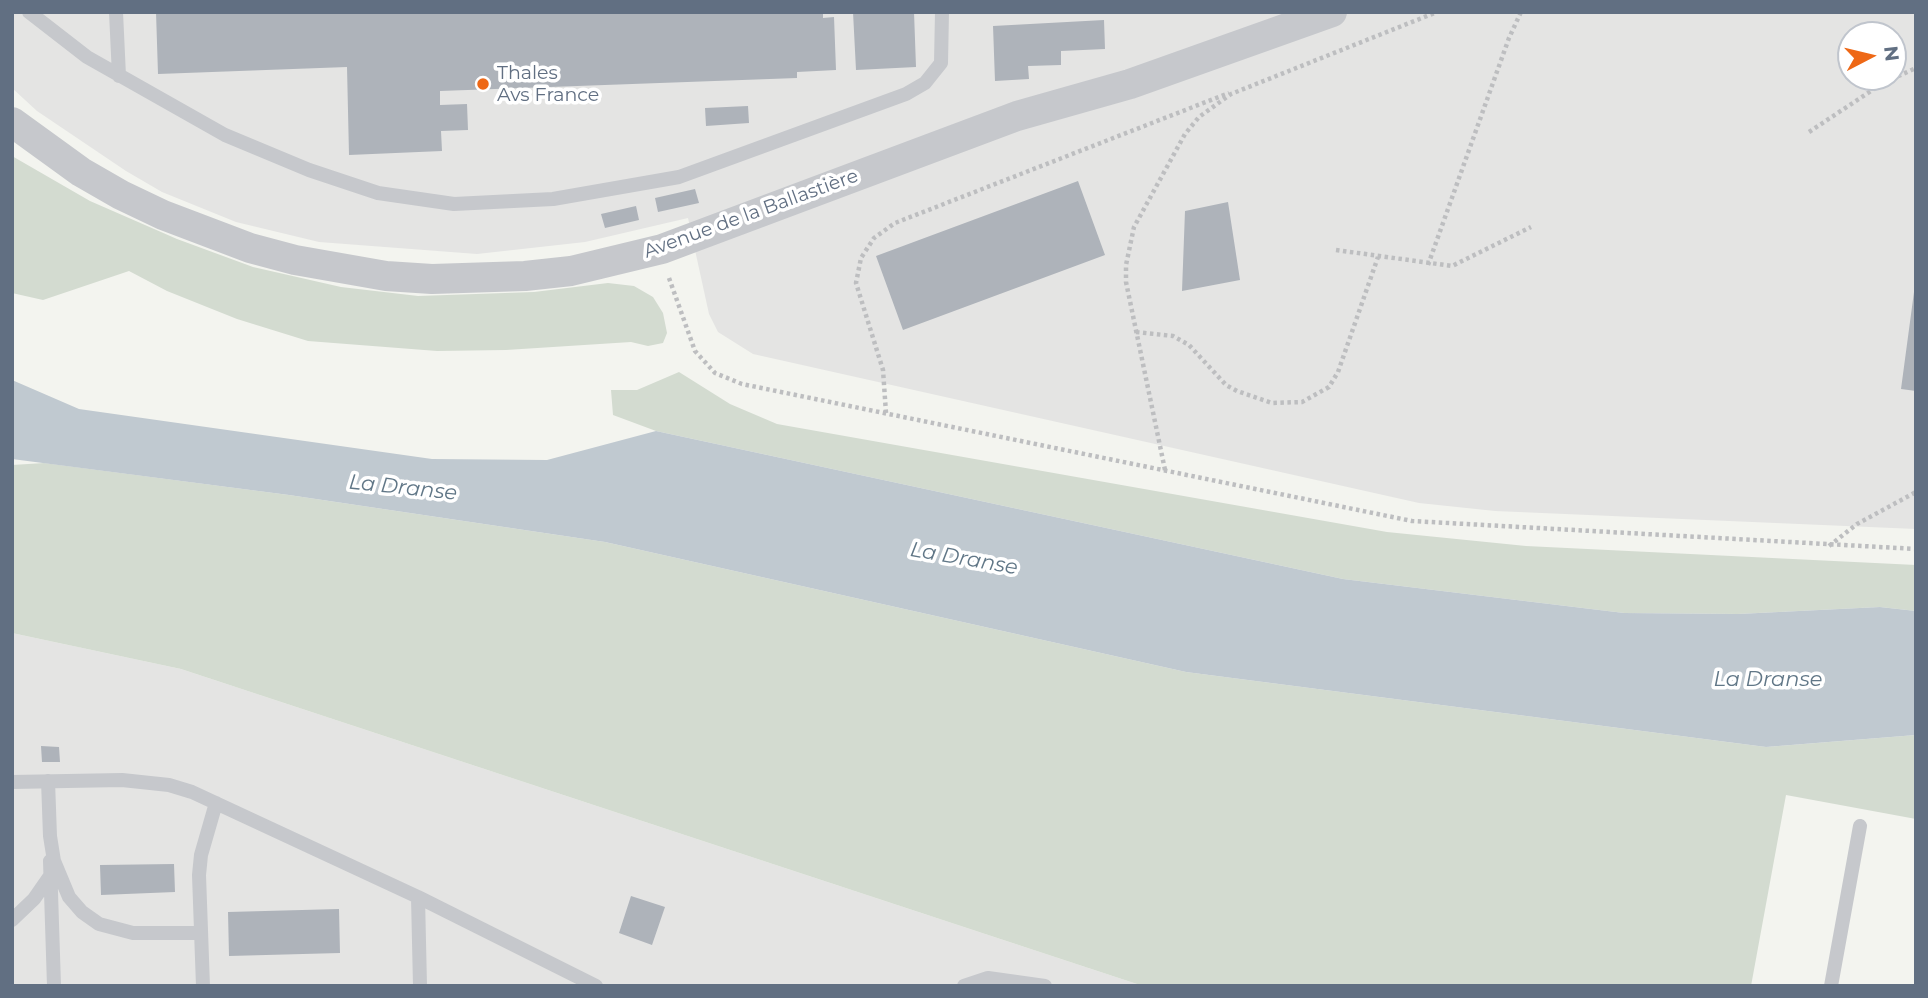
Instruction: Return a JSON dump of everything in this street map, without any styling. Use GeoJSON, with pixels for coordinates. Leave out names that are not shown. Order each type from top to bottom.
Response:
{"type":"FeatureCollection","features":[{"type":"Feature","properties":{"kind":"street","name":"Avenue de la Ballastière"},"geometry":{"type":"LineString","coordinates":[[12,122],[81,172],[163,215],[250,248],[340,269],[432,279],[525,276],[571,271],[662,250],[1017,116],[1130,84],[1332,12]]}},
{"type":"Feature","properties":{"kind":"lane"},"geometry":{"type":"LineString","coordinates":[[29,12],[55,36],[118,76],[225,135],[309,170],[379,193],[454,204],[553,199],[679,177],[906,94],[925,83],[941,63],[942,12]]}},
{"type":"Feature","properties":{"kind":"lane"},"geometry":{"type":"LineString","coordinates":[[116,12],[118,76]]}},
{"type":"Feature","properties":{"kind":"lane"},"geometry":{"type":"LineString","coordinates":[[48,781],[54,986]]}},
{"type":"Feature","properties":{"kind":"lane"},"geometry":{"type":"LineString","coordinates":[[12,782],[146,782],[192,792],[418,897],[596,986]]}},
{"type":"Feature","properties":{"kind":"lane"},"geometry":{"type":"LineString","coordinates":[[203,986],[200,933],[201,855],[216,803]]}},
{"type":"Feature","properties":{"kind":"lane"},"geometry":{"type":"LineString","coordinates":[[1831,986],[1860,826]]}},
{"type":"Feature","properties":{"kind":"lane"},"geometry":{"type":"LineString","coordinates":[[50,836],[54,862],[69,897],[82,912],[99,924],[133,933],[200,933]]}},
{"type":"Feature","properties":{"kind":"lane"},"geometry":{"type":"LineString","coordinates":[[12,920],[34,899],[50,875]]}},
{"type":"Feature","properties":{"kind":"lane"},"geometry":{"type":"LineString","coordinates":[[418,897],[420,986]]}},
{"type":"Feature","properties":{"kind":"lane"},"geometry":{"type":"LineString","coordinates":[[964,986],[988,978],[1023,980],[1045,986]]}},
{"type":"Feature","properties":{"kind":"path"},"geometry":{"type":"LineString","coordinates":[[886,413],[883,370],[856,283],[861,258],[874,238],[895,223],[1437,12]]}},
{"type":"Feature","properties":{"kind":"path"},"geometry":{"type":"LineString","coordinates":[[1428,265],[1509,38],[1521,12]]}},
{"type":"Feature","properties":{"kind":"path"},"geometry":{"type":"LineString","coordinates":[[1809,132],[1883,83],[1916,68]]}},
{"type":"Feature","properties":{"kind":"path"},"geometry":{"type":"LineString","coordinates":[[1165,470],[1126,274],[1134,226],[1192,126],[1213,106],[1249,85]]}},
{"type":"Feature","properties":{"kind":"path"},"geometry":{"type":"LineString","coordinates":[[1336,250],[1452,267],[1531,227]]}},
{"type":"Feature","properties":{"kind":"path"},"geometry":{"type":"LineString","coordinates":[[662,250],[695,351],[715,373],[742,384],[1379,515],[1444,525],[1916,549]]}},
{"type":"Feature","properties":{"kind":"path"},"geometry":{"type":"LineString","coordinates":[[1136,332],[1173,336],[1189,345],[1226,386],[1237,391],[1272,403],[1302,402],[1329,387],[1338,372],[1378,257]]}},
{"type":"Feature","properties":{"kind":"path"},"geometry":{"type":"LineString","coordinates":[[1829,546],[1857,524],[1916,492]]}},
{"type":"Feature","properties":{"kind":"shaded area"},"geometry":{"type":"Polygon","coordinates":[[[12,12],[1916,12],[1916,529],[1495,511],[1419,503],[753,354],[718,332],[709,314],[688,218],[585,242],[477,254],[319,242],[236,222],[162,192],[37,111],[12,88],[12,12]]]}},
{"type":"Feature","properties":{"kind":"shaded area"},"geometry":{"type":"Polygon","coordinates":[[[12,156],[90,201],[177,239],[253,267],[341,287],[418,296],[534,292],[608,283],[634,286],[653,297],[663,313],[667,333],[663,343],[648,346],[631,342],[506,350],[437,351],[308,341],[237,319],[167,291],[129,271],[43,300],[12,293],[12,156]]]}},
{"type":"Feature","properties":{"kind":"shaded area"},"geometry":{"type":"Polygon","coordinates":[[[679,372],[730,404],[777,424],[1387,532],[1526,546],[1916,565],[1916,611],[1880,607],[1738,614],[1624,613],[1343,579],[656,431],[613,415],[611,390],[637,390],[679,372]]]}},
{"type":"Feature","properties":{"kind":"shaded area"},"geometry":{"type":"Polygon","coordinates":[[[44,463],[289,495],[605,542],[1186,672],[1766,747],[1916,735],[1916,819],[1786,795],[1751,986],[1143,986],[181,669],[12,633],[12,465],[44,463]]]}},
{"type":"Feature","properties":{"kind":"shaded area"},"geometry":{"type":"Polygon","coordinates":[[[12,633],[181,669],[1143,986],[12,986],[12,633]]]}},
{"type":"Feature","properties":{"kind":"water","name":"La Dranse"},"geometry":{"type":"Polygon","coordinates":[[[12,380],[79,409],[432,459],[547,460],[656,431],[1343,579],[1624,613],[1738,614],[1880,607],[1916,611],[1916,735],[1766,747],[1186,672],[605,542],[289,495],[12,459],[12,380]]]}},
{"type":"Feature","properties":{"kind":"building","name":"Thales Avs France"},"geometry":{"type":"Polygon","coordinates":[[[156,12],[823,12],[823,18],[834,17],[836,70],[797,72],[797,78],[440,91],[440,105],[467,104],[468,130],[441,131],[442,151],[349,155],[347,67],[158,74],[156,12]]]}},
{"type":"Feature","properties":{"kind":"building"},"geometry":{"type":"Polygon","coordinates":[[[853,12],[914,12],[916,67],[856,70],[853,12]]]}},
{"type":"Feature","properties":{"kind":"building"},"geometry":{"type":"Polygon","coordinates":[[[1104,20],[1105,49],[1061,51],[1061,65],[1028,66],[1029,79],[995,81],[993,26],[1104,20]]]}},
{"type":"Feature","properties":{"kind":"building"},"geometry":{"type":"Polygon","coordinates":[[[748,106],[749,123],[706,126],[705,108],[748,106]]]}},
{"type":"Feature","properties":{"kind":"building"},"geometry":{"type":"Polygon","coordinates":[[[1078,181],[1105,255],[903,330],[876,256],[1078,181]]]}},
{"type":"Feature","properties":{"kind":"building"},"geometry":{"type":"Polygon","coordinates":[[[695,189],[699,203],[658,212],[655,198],[695,189]]]}},
{"type":"Feature","properties":{"kind":"building"},"geometry":{"type":"Polygon","coordinates":[[[1228,202],[1240,280],[1182,291],[1185,211],[1228,202]]]}},
{"type":"Feature","properties":{"kind":"building"},"geometry":{"type":"Polygon","coordinates":[[[636,206],[639,220],[605,228],[601,214],[636,206]]]}},
{"type":"Feature","properties":{"kind":"building"},"geometry":{"type":"Polygon","coordinates":[[[1916,292],[1916,391],[1901,389],[1916,292]]]}},
{"type":"Feature","properties":{"kind":"building"},"geometry":{"type":"Polygon","coordinates":[[[41,746],[59,747],[60,762],[42,762],[41,746]]]}},
{"type":"Feature","properties":{"kind":"building"},"geometry":{"type":"Polygon","coordinates":[[[174,864],[175,892],[101,895],[100,865],[174,864]]]}},
{"type":"Feature","properties":{"kind":"building"},"geometry":{"type":"Polygon","coordinates":[[[631,896],[665,907],[652,945],[619,933],[631,896]]]}},
{"type":"Feature","properties":{"kind":"building"},"geometry":{"type":"Polygon","coordinates":[[[339,909],[340,953],[229,956],[228,912],[339,909]]]}},
{"type":"Feature","properties":{"kind":"place","name":"Thales Avs France"},"geometry":{"type":"Point","coordinates":[483,84]}}]}
